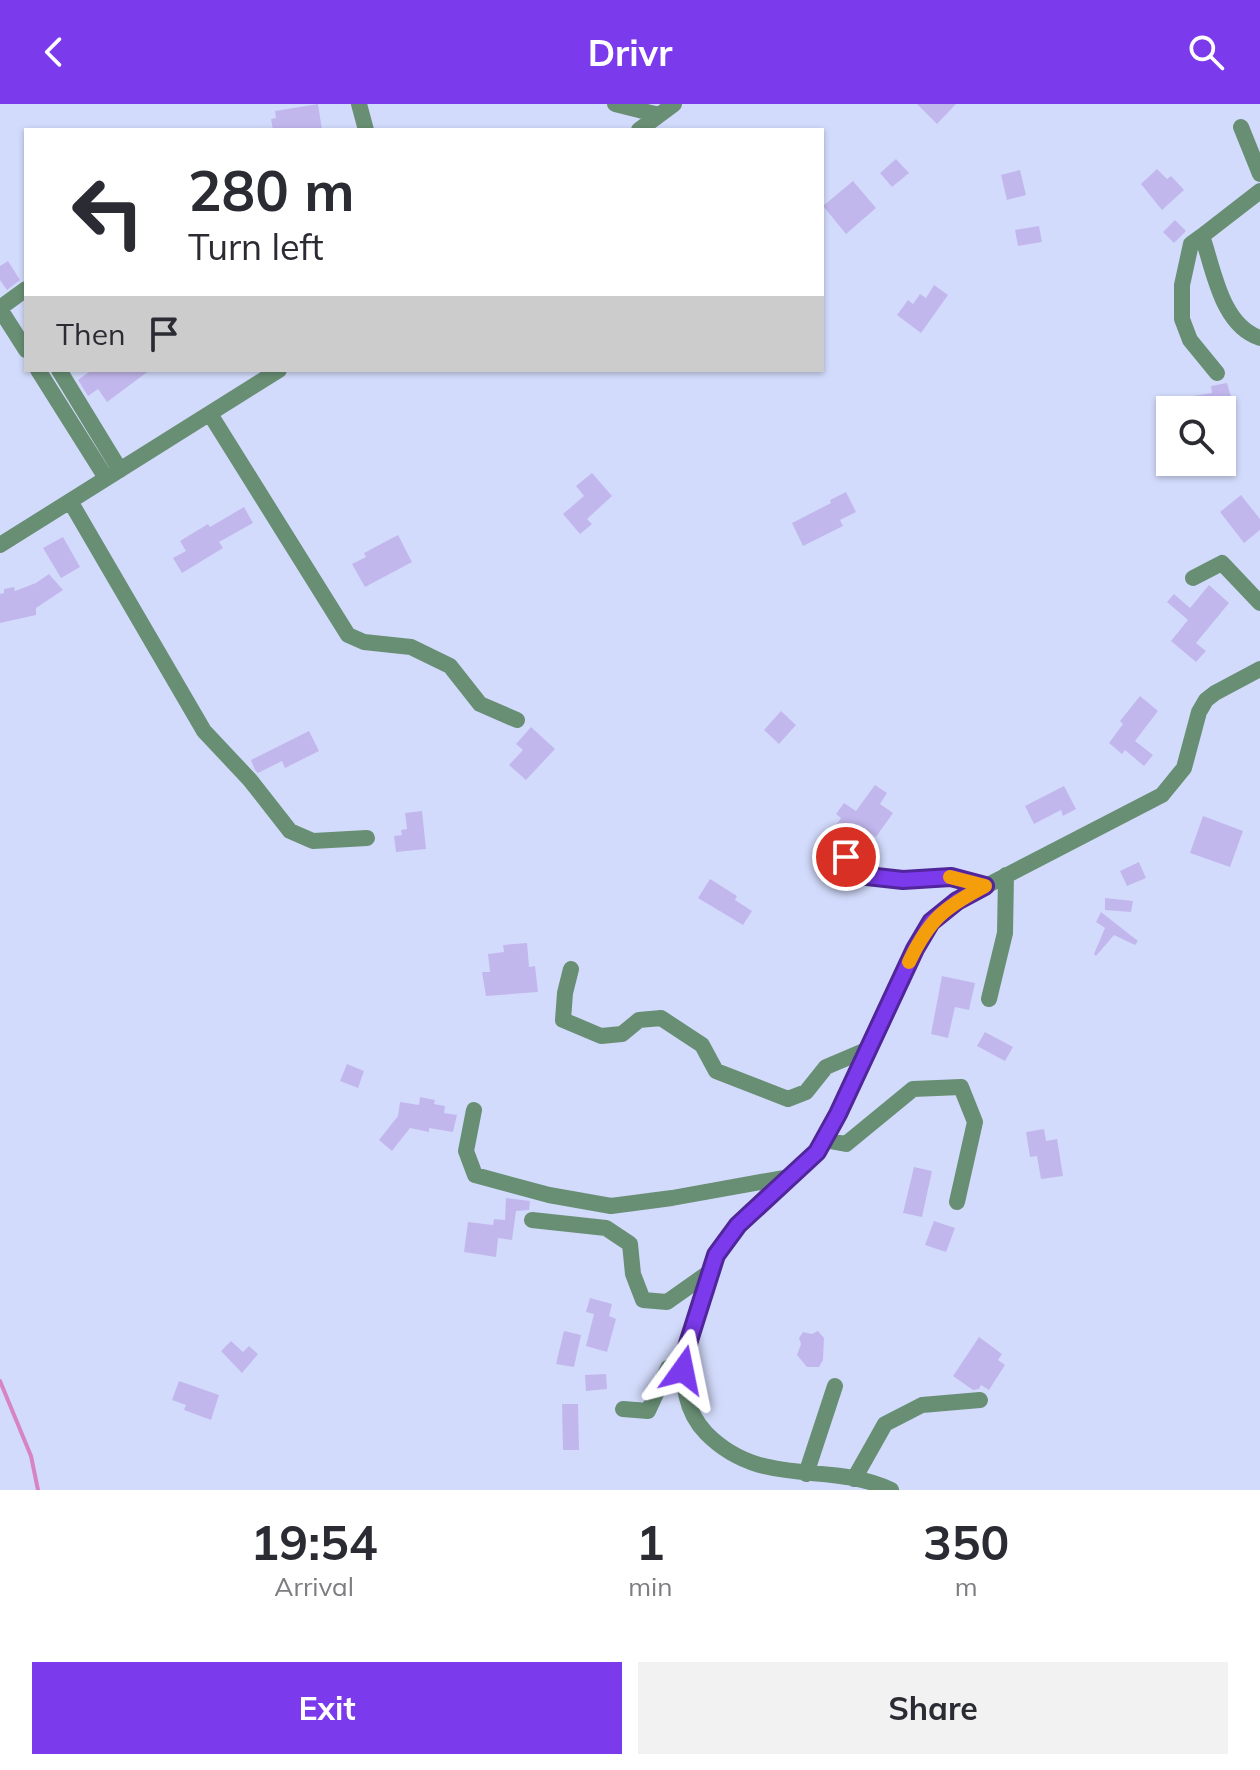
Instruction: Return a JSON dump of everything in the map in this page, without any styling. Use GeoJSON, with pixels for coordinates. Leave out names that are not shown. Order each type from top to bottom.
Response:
{"type":"FeatureCollection","features":[{"type":"Feature","properties":{"kind":"street"},"geometry":{"type":"LineString","coordinates":[[359,104],[365,128]]}},
{"type":"Feature","properties":{"kind":"street"},"geometry":{"type":"LineString","coordinates":[[615,104],[659,115]]}},
{"type":"Feature","properties":{"kind":"street"},"geometry":{"type":"LineString","coordinates":[[642,128],[674,104]]}},
{"type":"Feature","properties":{"kind":"street"},"geometry":{"type":"LineString","coordinates":[[1241,127],[1260,174]]}},
{"type":"Feature","properties":{"kind":"street"},"geometry":{"type":"LineString","coordinates":[[1217,373],[1190,340],[1182,319],[1182,285],[1191,244],[1260,191]]}},
{"type":"Feature","properties":{"kind":"street"},"geometry":{"type":"LineString","coordinates":[[1202,236],[1229,314],[1253,336],[1260,338]]}},
{"type":"Feature","properties":{"kind":"street"},"geometry":{"type":"LineString","coordinates":[[24,290],[0,308],[24,347]]}},
{"type":"Feature","properties":{"kind":"street"},"geometry":{"type":"LineString","coordinates":[[39,372],[113,474]]}},
{"type":"Feature","properties":{"kind":"street"},"geometry":{"type":"LineString","coordinates":[[60,372],[113,474]]}},
{"type":"Feature","properties":{"kind":"street"},"geometry":{"type":"LineString","coordinates":[[0,545],[276,372]]}},
{"type":"Feature","properties":{"kind":"street"},"geometry":{"type":"LineString","coordinates":[[210,414],[348,635],[364,642],[411,647],[450,666],[480,704],[517,720]]}},
{"type":"Feature","properties":{"kind":"street"},"geometry":{"type":"LineString","coordinates":[[70,501],[204,731],[250,780],[290,831],[313,841],[367,838]]}},
{"type":"Feature","properties":{"kind":"street"},"geometry":{"type":"LineString","coordinates":[[1193,578],[1222,563],[1260,603]]}},
{"type":"Feature","properties":{"kind":"street"},"geometry":{"type":"LineString","coordinates":[[891,1490],[874,1482],[782,1471],[746,1462],[719,1446],[697,1423],[686,1401],[683,1370],[685,1353],[716,1255],[728,1236],[817,1152],[931,922],[957,901],[1162,795],[1184,768],[1199,712],[1206,700],[1260,669]]}},
{"type":"Feature","properties":{"kind":"street"},"geometry":{"type":"LineString","coordinates":[[834,839],[858,875],[903,880],[951,877],[985,886]]}},
{"type":"Feature","properties":{"kind":"street"},"geometry":{"type":"LineString","coordinates":[[989,999],[1005,933],[1006,875]]}},
{"type":"Feature","properties":{"kind":"street"},"geometry":{"type":"LineString","coordinates":[[571,969],[563,1020],[601,1036],[622,1034],[639,1020],[661,1018],[702,1045],[716,1071],[788,1099],[806,1092],[826,1067],[866,1050]]}},
{"type":"Feature","properties":{"kind":"street"},"geometry":{"type":"LineString","coordinates":[[824,1140],[846,1144],[913,1089],[961,1087],[975,1122],[957,1202]]}},
{"type":"Feature","properties":{"kind":"street"},"geometry":{"type":"LineString","coordinates":[[474,1110],[466,1151],[475,1175],[549,1195],[611,1206],[790,1176]]}},
{"type":"Feature","properties":{"kind":"street"},"geometry":{"type":"LineString","coordinates":[[532,1220],[606,1228],[630,1244],[633,1274],[643,1300],[667,1302],[711,1271]]}},
{"type":"Feature","properties":{"kind":"street"},"geometry":{"type":"LineString","coordinates":[[623,1409],[648,1411],[668,1368],[683,1370]]}},
{"type":"Feature","properties":{"kind":"street"},"geometry":{"type":"LineString","coordinates":[[806,1474],[835,1386]]}},
{"type":"Feature","properties":{"kind":"street"},"geometry":{"type":"LineString","coordinates":[[854,1479],[885,1424],[922,1405],[980,1400]]}},
{"type":"Feature","properties":{"kind":"building"},"geometry":{"type":"Polygon","coordinates":[[[318,104],[322,128],[273,128],[271,119],[276,118],[275,111],[318,104]]]}},
{"type":"Feature","properties":{"kind":"building"},"geometry":{"type":"Polygon","coordinates":[[[917,104],[956,104],[937,124],[917,104]]]}},
{"type":"Feature","properties":{"kind":"building"},"geometry":{"type":"Polygon","coordinates":[[[896,159],[909,173],[892,187],[880,173],[896,159]]]}},
{"type":"Feature","properties":{"kind":"building"},"geometry":{"type":"Polygon","coordinates":[[[1157,169],[1167,179],[1171,176],[1184,190],[1162,210],[1141,184],[1157,169]]]}},
{"type":"Feature","properties":{"kind":"building"},"geometry":{"type":"Polygon","coordinates":[[[1020,170],[1026,195],[1007,200],[1001,175],[1020,170]]]}},
{"type":"Feature","properties":{"kind":"building"},"geometry":{"type":"Polygon","coordinates":[[[853,181],[876,208],[846,234],[824,205],[853,181]]]}},
{"type":"Feature","properties":{"kind":"building"},"geometry":{"type":"Polygon","coordinates":[[[1175,220],[1186,231],[1174,243],[1163,232],[1175,220]]]}},
{"type":"Feature","properties":{"kind":"building"},"geometry":{"type":"Polygon","coordinates":[[[1039,226],[1042,242],[1018,246],[1015,230],[1039,226]]]}},
{"type":"Feature","properties":{"kind":"building"},"geometry":{"type":"Polygon","coordinates":[[[8,261],[20,280],[7,290],[0,280],[0,266],[8,261]]]}},
{"type":"Feature","properties":{"kind":"building"},"geometry":{"type":"Polygon","coordinates":[[[934,285],[948,295],[921,333],[897,315],[908,300],[913,304],[920,294],[926,298],[934,285]]]}},
{"type":"Feature","properties":{"kind":"building"},"geometry":{"type":"Polygon","coordinates":[[[89,372],[147,372],[107,402],[98,389],[88,396],[78,380],[89,372]]]}},
{"type":"Feature","properties":{"kind":"building"},"geometry":{"type":"Polygon","coordinates":[[[1227,383],[1231,396],[1193,396],[1212,393],[1211,386],[1227,383]]]}},
{"type":"Feature","properties":{"kind":"building"},"geometry":{"type":"Polygon","coordinates":[[[592,473],[612,496],[587,519],[592,524],[580,534],[563,514],[584,496],[576,486],[592,473]]]}},
{"type":"Feature","properties":{"kind":"building"},"geometry":{"type":"Polygon","coordinates":[[[846,492],[856,512],[840,520],[843,526],[803,546],[792,523],[846,492]]]}},
{"type":"Feature","properties":{"kind":"building"},"geometry":{"type":"Polygon","coordinates":[[[1241,495],[1260,519],[1260,530],[1244,543],[1220,512],[1241,495]]]}},
{"type":"Feature","properties":{"kind":"building"},"geometry":{"type":"Polygon","coordinates":[[[244,507],[253,523],[219,542],[223,548],[182,573],[173,558],[186,551],[180,541],[244,507]]]}},
{"type":"Feature","properties":{"kind":"building"},"geometry":{"type":"Polygon","coordinates":[[[398,535],[412,562],[365,587],[352,564],[366,557],[364,553],[398,535]]]}},
{"type":"Feature","properties":{"kind":"building"},"geometry":{"type":"Polygon","coordinates":[[[63,537],[80,567],[61,578],[43,548],[63,537]]]}},
{"type":"Feature","properties":{"kind":"building"},"geometry":{"type":"Polygon","coordinates":[[[49,574],[63,590],[36,608],[36,615],[0,623],[0,594],[4,593],[4,589],[14,587],[15,591],[49,574]]]}},
{"type":"Feature","properties":{"kind":"building"},"geometry":{"type":"Polygon","coordinates":[[[1209,585],[1229,603],[1196,643],[1206,651],[1196,662],[1171,641],[1188,620],[1167,602],[1174,594],[1190,608],[1209,585]]]}},
{"type":"Feature","properties":{"kind":"building"},"geometry":{"type":"Polygon","coordinates":[[[1140,696],[1158,711],[1135,741],[1153,755],[1144,766],[1125,750],[1122,754],[1109,743],[1123,724],[1120,721],[1140,696]]]}},
{"type":"Feature","properties":{"kind":"building"},"geometry":{"type":"Polygon","coordinates":[[[781,711],[796,725],[779,744],[764,730],[781,711]]]}},
{"type":"Feature","properties":{"kind":"building"},"geometry":{"type":"Polygon","coordinates":[[[531,727],[555,749],[526,780],[509,765],[523,750],[516,744],[531,727]]]}},
{"type":"Feature","properties":{"kind":"building"},"geometry":{"type":"Polygon","coordinates":[[[309,731],[319,751],[285,768],[282,761],[258,773],[255,770],[251,760],[309,731]]]}},
{"type":"Feature","properties":{"kind":"building"},"geometry":{"type":"Polygon","coordinates":[[[875,785],[887,793],[880,804],[893,813],[876,837],[864,828],[857,838],[837,824],[841,818],[836,814],[844,803],[856,811],[875,785]]]}},
{"type":"Feature","properties":{"kind":"building"},"geometry":{"type":"Polygon","coordinates":[[[1064,786],[1076,809],[1063,816],[1061,810],[1034,824],[1025,806],[1064,786]]]}},
{"type":"Feature","properties":{"kind":"building"},"geometry":{"type":"Polygon","coordinates":[[[422,811],[426,849],[396,852],[394,836],[402,835],[401,830],[407,829],[405,813],[422,811]]]}},
{"type":"Feature","properties":{"kind":"building"},"geometry":{"type":"Polygon","coordinates":[[[1203,816],[1243,831],[1230,867],[1190,853],[1203,816]]]}},
{"type":"Feature","properties":{"kind":"building"},"geometry":{"type":"Polygon","coordinates":[[[1139,862],[1146,878],[1127,886],[1120,871],[1139,862]]]}},
{"type":"Feature","properties":{"kind":"building"},"geometry":{"type":"Polygon","coordinates":[[[710,879],[737,896],[735,900],[752,911],[743,925],[698,898],[710,879]]]}},
{"type":"Feature","properties":{"kind":"building"},"geometry":{"type":"Polygon","coordinates":[[[1105,898],[1133,901],[1131,912],[1105,910],[1105,898]]]}},
{"type":"Feature","properties":{"kind":"building"},"geometry":{"type":"Polygon","coordinates":[[[1101,912],[1138,941],[1135,945],[1114,935],[1096,956],[1094,954],[1105,928],[1096,922],[1101,912]]]}},
{"type":"Feature","properties":{"kind":"building"},"geometry":{"type":"Polygon","coordinates":[[[527,943],[529,967],[535,966],[538,992],[486,996],[482,972],[490,972],[488,954],[504,952],[503,945],[527,943]]]}},
{"type":"Feature","properties":{"kind":"building"},"geometry":{"type":"Polygon","coordinates":[[[942,976],[975,983],[969,1010],[955,1007],[948,1038],[931,1034],[942,976]]]}},
{"type":"Feature","properties":{"kind":"building"},"geometry":{"type":"Polygon","coordinates":[[[985,1032],[1013,1047],[1005,1061],[977,1046],[985,1032]]]}},
{"type":"Feature","properties":{"kind":"building"},"geometry":{"type":"Polygon","coordinates":[[[347,1064],[364,1071],[358,1088],[340,1081],[347,1064]]]}},
{"type":"Feature","properties":{"kind":"building"},"geometry":{"type":"Polygon","coordinates":[[[420,1097],[445,1106],[444,1113],[457,1115],[453,1132],[410,1128],[392,1151],[379,1140],[398,1116],[400,1102],[419,1105],[420,1097]]]}},
{"type":"Feature","properties":{"kind":"building"},"geometry":{"type":"Polygon","coordinates":[[[1044,1129],[1046,1141],[1057,1139],[1063,1176],[1041,1179],[1037,1156],[1030,1157],[1026,1132],[1044,1129]]]}},
{"type":"Feature","properties":{"kind":"building"},"geometry":{"type":"Polygon","coordinates":[[[914,1167],[932,1171],[922,1217],[903,1213],[914,1167]]]}},
{"type":"Feature","properties":{"kind":"building"},"geometry":{"type":"Polygon","coordinates":[[[506,1198],[530,1201],[529,1210],[516,1211],[512,1240],[498,1238],[496,1257],[464,1252],[468,1222],[493,1225],[494,1219],[505,1220],[506,1198]]]}},
{"type":"Feature","properties":{"kind":"building"},"geometry":{"type":"Polygon","coordinates":[[[934,1221],[955,1228],[946,1252],[925,1245],[934,1221]]]}},
{"type":"Feature","properties":{"kind":"building"},"geometry":{"type":"Polygon","coordinates":[[[590,1298],[612,1304],[609,1316],[616,1319],[607,1352],[586,1346],[594,1314],[586,1312],[590,1298]]]}},
{"type":"Feature","properties":{"kind":"building"},"geometry":{"type":"Polygon","coordinates":[[[564,1331],[581,1335],[574,1367],[556,1364],[564,1331]]]}},
{"type":"Feature","properties":{"kind":"building"},"geometry":{"type":"Polygon","coordinates":[[[818,1331],[824,1338],[823,1360],[819,1367],[807,1367],[797,1355],[801,1344],[799,1338],[803,1332],[812,1334],[818,1331]]]}},
{"type":"Feature","properties":{"kind":"building"},"geometry":{"type":"Polygon","coordinates":[[[979,1337],[1002,1354],[998,1360],[1005,1365],[989,1390],[981,1385],[973,1390],[953,1376],[979,1337]]]}},
{"type":"Feature","properties":{"kind":"building"},"geometry":{"type":"Polygon","coordinates":[[[231,1341],[243,1352],[249,1346],[258,1354],[242,1373],[221,1351],[231,1341]]]}},
{"type":"Feature","properties":{"kind":"building"},"geometry":{"type":"Polygon","coordinates":[[[606,1374],[607,1389],[586,1391],[585,1375],[606,1374]]]}},
{"type":"Feature","properties":{"kind":"building"},"geometry":{"type":"Polygon","coordinates":[[[179,1381],[219,1395],[211,1420],[184,1410],[186,1405],[172,1400],[179,1381]]]}},
{"type":"Feature","properties":{"kind":"building"},"geometry":{"type":"Polygon","coordinates":[[[562,1404],[578,1404],[579,1450],[563,1450],[562,1404]]]}},
{"type":"Feature","properties":{"kind":"waterway"},"geometry":{"type":"LineString","coordinates":[[0,1381],[31,1456],[38,1490]]}},
{"type":"Feature","properties":{"kind":"slow traffic"},"geometry":{"type":"LineString","coordinates":[[909,962],[931,922],[957,901],[985,886],[950,877]]}},
{"type":"Feature","properties":{"kind":"route"},"geometry":{"type":"LineString","coordinates":[[683,1370],[685,1353],[716,1255],[738,1225],[817,1152],[931,922],[957,901],[985,886],[951,877],[903,880],[858,875],[846,857]]}}]}
